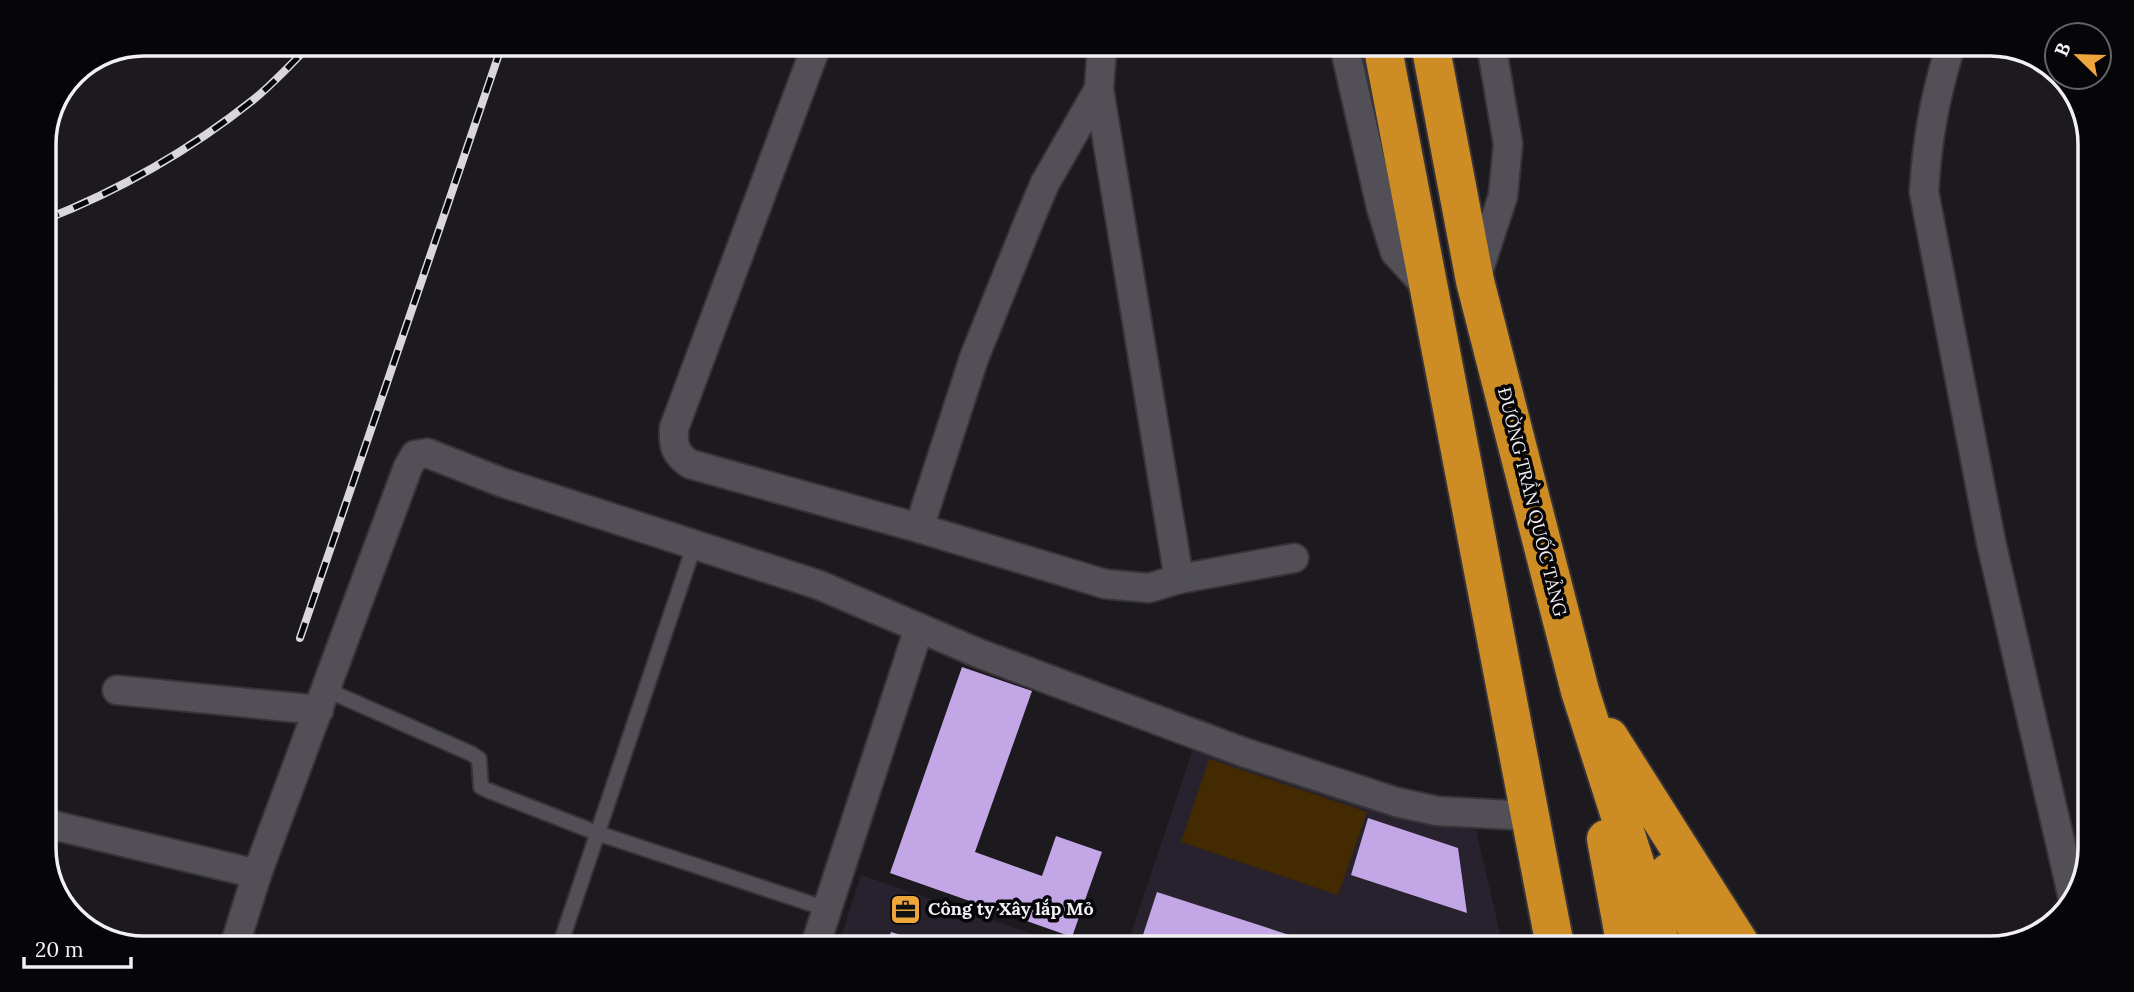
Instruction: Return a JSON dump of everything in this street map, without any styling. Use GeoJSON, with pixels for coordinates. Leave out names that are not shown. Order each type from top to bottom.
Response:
{"type":"FeatureCollection","features":[{"type":"Feature","properties":{"kind":"highway"},"geometry":{"type":"LineString","coordinates":[[1384,56],[1553,936]]}},
{"type":"Feature","properties":{"kind":"highway","name":"ĐƯỜNG TRẦN QUỐC TẢNG"},"geometry":{"type":"LineString","coordinates":[[1432,56],[1475,281],[1580,691],[1658,936]]}},
{"type":"Feature","properties":{"kind":"highway"},"geometry":{"type":"LineString","coordinates":[[1580,691],[1624,936]]}},
{"type":"Feature","properties":{"kind":"highway"},"geometry":{"type":"LineString","coordinates":[[1580,691],[1642,936]]}},
{"type":"Feature","properties":{"kind":"highway"},"geometry":{"type":"LineString","coordinates":[[1580,691],[1680,936]]}},
{"type":"Feature","properties":{"kind":"highway"},"geometry":{"type":"LineString","coordinates":[[1580,691],[1701,936]]}},
{"type":"Feature","properties":{"kind":"highway"},"geometry":{"type":"LineString","coordinates":[[1580,691],[1735,936]]}},
{"type":"Feature","properties":{"kind":"street"},"geometry":{"type":"LineString","coordinates":[[813,56],[674,428],[673,444],[678,456],[690,464],[919,528],[1105,584],[1149,588],[1179,579],[1294,558]]}},
{"type":"Feature","properties":{"kind":"street"},"geometry":{"type":"LineString","coordinates":[[1101,56],[1099,89],[1179,579]]}},
{"type":"Feature","properties":{"kind":"street"},"geometry":{"type":"LineString","coordinates":[[1347,56],[1381,206],[1395,252],[1429,289]]}},
{"type":"Feature","properties":{"kind":"street"},"geometry":{"type":"LineString","coordinates":[[1475,281],[1503,196],[1508,144],[1493,56]]}},
{"type":"Feature","properties":{"kind":"street"},"geometry":{"type":"LineString","coordinates":[[1947,56],[1934,100],[1926,151],[1924,192],[1992,542],[2070,884]]}},
{"type":"Feature","properties":{"kind":"street"},"geometry":{"type":"LineString","coordinates":[[919,528],[974,358],[1029,221],[1045,183],[1099,89]]}},
{"type":"Feature","properties":{"kind":"street"},"geometry":{"type":"LineString","coordinates":[[238,936],[257,874],[408,467],[415,455],[427,453],[501,482],[818,585],[978,653],[1242,752],[1396,802],[1437,811],[1530,816]]}},
{"type":"Feature","properties":{"kind":"street"},"geometry":{"type":"LineString","coordinates":[[818,936],[919,628]]}},
{"type":"Feature","properties":{"kind":"street"},"geometry":{"type":"LineString","coordinates":[[117,690],[323,700]]}},
{"type":"Feature","properties":{"kind":"street"},"geometry":{"type":"LineString","coordinates":[[56,826],[257,874]]}},
{"type":"Feature","properties":{"kind":"lane"},"geometry":{"type":"LineString","coordinates":[[563,936],[694,546]]}},
{"type":"Feature","properties":{"kind":"lane"},"geometry":{"type":"LineString","coordinates":[[323,700],[472,754],[480,759],[481,787],[597,833],[827,909]]}},
{"type":"Feature","properties":{"kind":"shaded area"},"geometry":{"type":"Polygon","coordinates":[[[1195,743],[1410,819],[1476,830],[1501,936],[1130,936],[1195,743]]]}},
{"type":"Feature","properties":{"kind":"shaded area"},"geometry":{"type":"Polygon","coordinates":[[[1209,759],[1367,812],[1338,895],[1181,842],[1209,759]]]}},
{"type":"Feature","properties":{"kind":"shaded area","name":"Công ty Xây lắp Mỏ"},"geometry":{"type":"Polygon","coordinates":[[[861,875],[1038,936],[841,936],[861,875]]]}},
{"type":"Feature","properties":{"kind":"building"},"geometry":{"type":"Polygon","coordinates":[[[962,667],[1032,691],[975,852],[1042,876],[1056,836],[1102,852],[1072,936],[890,873],[962,667]]]}},
{"type":"Feature","properties":{"kind":"building"},"geometry":{"type":"Polygon","coordinates":[[[1368,818],[1458,848],[1467,913],[1351,875],[1368,818]]]}},
{"type":"Feature","properties":{"kind":"building"},"geometry":{"type":"Polygon","coordinates":[[[1157,892],[1293,936],[1143,936],[1157,892]]]}},
{"type":"Feature","properties":{"kind":"railway"},"geometry":{"type":"LineString","coordinates":[[56,215],[153,168],[204,136],[260,94],[299,56]]}},
{"type":"Feature","properties":{"kind":"railway"},"geometry":{"type":"LineString","coordinates":[[300,638],[498,56]]}},
{"type":"Feature","properties":{"kind":"place","name":"Công ty Xây lắp Mỏ"},"geometry":{"type":"Point","coordinates":[905,909]}}]}
